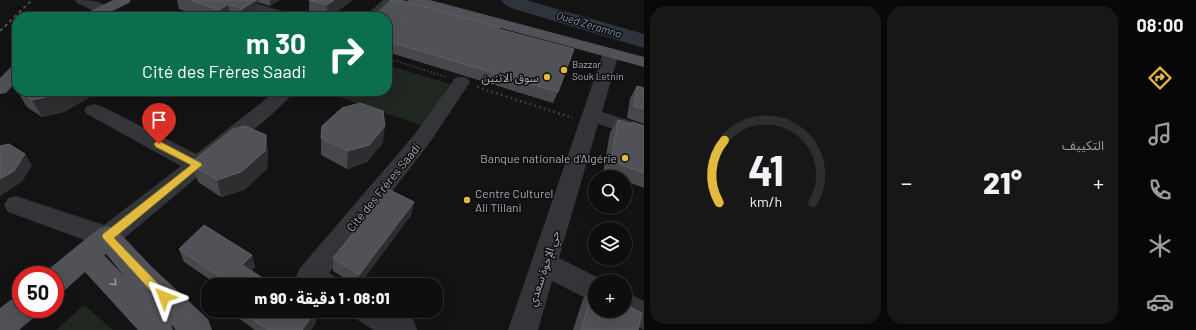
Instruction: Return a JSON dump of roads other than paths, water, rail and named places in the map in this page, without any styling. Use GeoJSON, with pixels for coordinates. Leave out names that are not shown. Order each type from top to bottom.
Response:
{"type":"FeatureCollection","features":[{"type":"Feature","properties":{"kind":"main road"},"geometry":{"type":"LineString","coordinates":[[105,12],[124,0]]}},
{"type":"Feature","properties":{"kind":"main road"},"geometry":{"type":"LineString","coordinates":[[106,12],[136,0]]}},
{"type":"Feature","properties":{"kind":"main road"},"geometry":{"type":"LineString","coordinates":[[414,0],[644,62]]}},
{"type":"Feature","properties":{"kind":"main road"},"geometry":{"type":"LineString","coordinates":[[0,77],[12,66]]}},
{"type":"Feature","properties":{"kind":"main road"},"geometry":{"type":"LineString","coordinates":[[0,89],[12,76]]}},
{"type":"Feature","properties":{"kind":"main road"},"geometry":{"type":"LineString","coordinates":[[64,274],[107,237],[142,276],[197,330]]}},
{"type":"Feature","properties":{"kind":"main road"},"geometry":{"type":"LineString","coordinates":[[86,256],[158,330]]}},
{"type":"Feature","properties":{"kind":"main road"},"geometry":{"type":"LineString","coordinates":[[0,327],[12,317]]}},
{"type":"Feature","properties":{"kind":"street"},"geometry":{"type":"LineString","coordinates":[[82,0],[101,12]]}},
{"type":"Feature","properties":{"kind":"street"},"geometry":{"type":"LineString","coordinates":[[250,0],[244,4],[270,12]]}},
{"type":"Feature","properties":{"kind":"street"},"geometry":{"type":"LineString","coordinates":[[378,12],[391,0]]}},
{"type":"Feature","properties":{"kind":"street","name":"حي الإخوة سعدي"},"geometry":{"type":"LineString","coordinates":[[523,330],[611,53]]}},
{"type":"Feature","properties":{"kind":"street","name":"Cité des Frères Saadi"},"geometry":{"type":"LineString","coordinates":[[312,278],[310,277],[421,140],[461,82]]}},
{"type":"Feature","properties":{"kind":"street"},"geometry":{"type":"LineString","coordinates":[[16,205],[107,237],[198,165],[281,96]]}},
{"type":"Feature","properties":{"kind":"street"},"geometry":{"type":"LineString","coordinates":[[94,110],[198,165]]}},
{"type":"Feature","properties":{"kind":"street"},"geometry":{"type":"LineString","coordinates":[[590,119],[644,132]]}},
{"type":"Feature","properties":{"kind":"street"},"geometry":{"type":"LineString","coordinates":[[544,263],[588,286]]}},
{"type":"Feature","properties":{"kind":"street"},"geometry":{"type":"LineString","coordinates":[[632,310],[644,316]]}},
{"type":"Feature","properties":{"kind":"street"},"geometry":{"type":"LineString","coordinates":[[381,318],[402,330]]}},
{"type":"Feature","properties":{"kind":"waterway","name":"Oued Zeramna"},"geometry":{"type":"LineString","coordinates":[[511,0],[518,4],[644,41]]}},
{"type":"Feature","properties":{"kind":"railway"},"geometry":{"type":"LineString","coordinates":[[20,12],[32,0]]}},
{"type":"Feature","properties":{"kind":"railway"},"geometry":{"type":"LineString","coordinates":[[0,31],[12,19]]}},
{"type":"Feature","properties":{"kind":"place","name":"Bazzar Souk Letnin"},"geometry":{"type":"Point","coordinates":[564,70]}},
{"type":"Feature","properties":{"kind":"place","name":"سوق الاثنين"},"geometry":{"type":"Point","coordinates":[547,77]}},
{"type":"Feature","properties":{"kind":"place","name":"Banque nationale d'Algérie"},"geometry":{"type":"Point","coordinates":[625,158]}},
{"type":"Feature","properties":{"kind":"place","name":"Centre Culturel Ali Tlilani"},"geometry":{"type":"Point","coordinates":[467,200]}}]}
